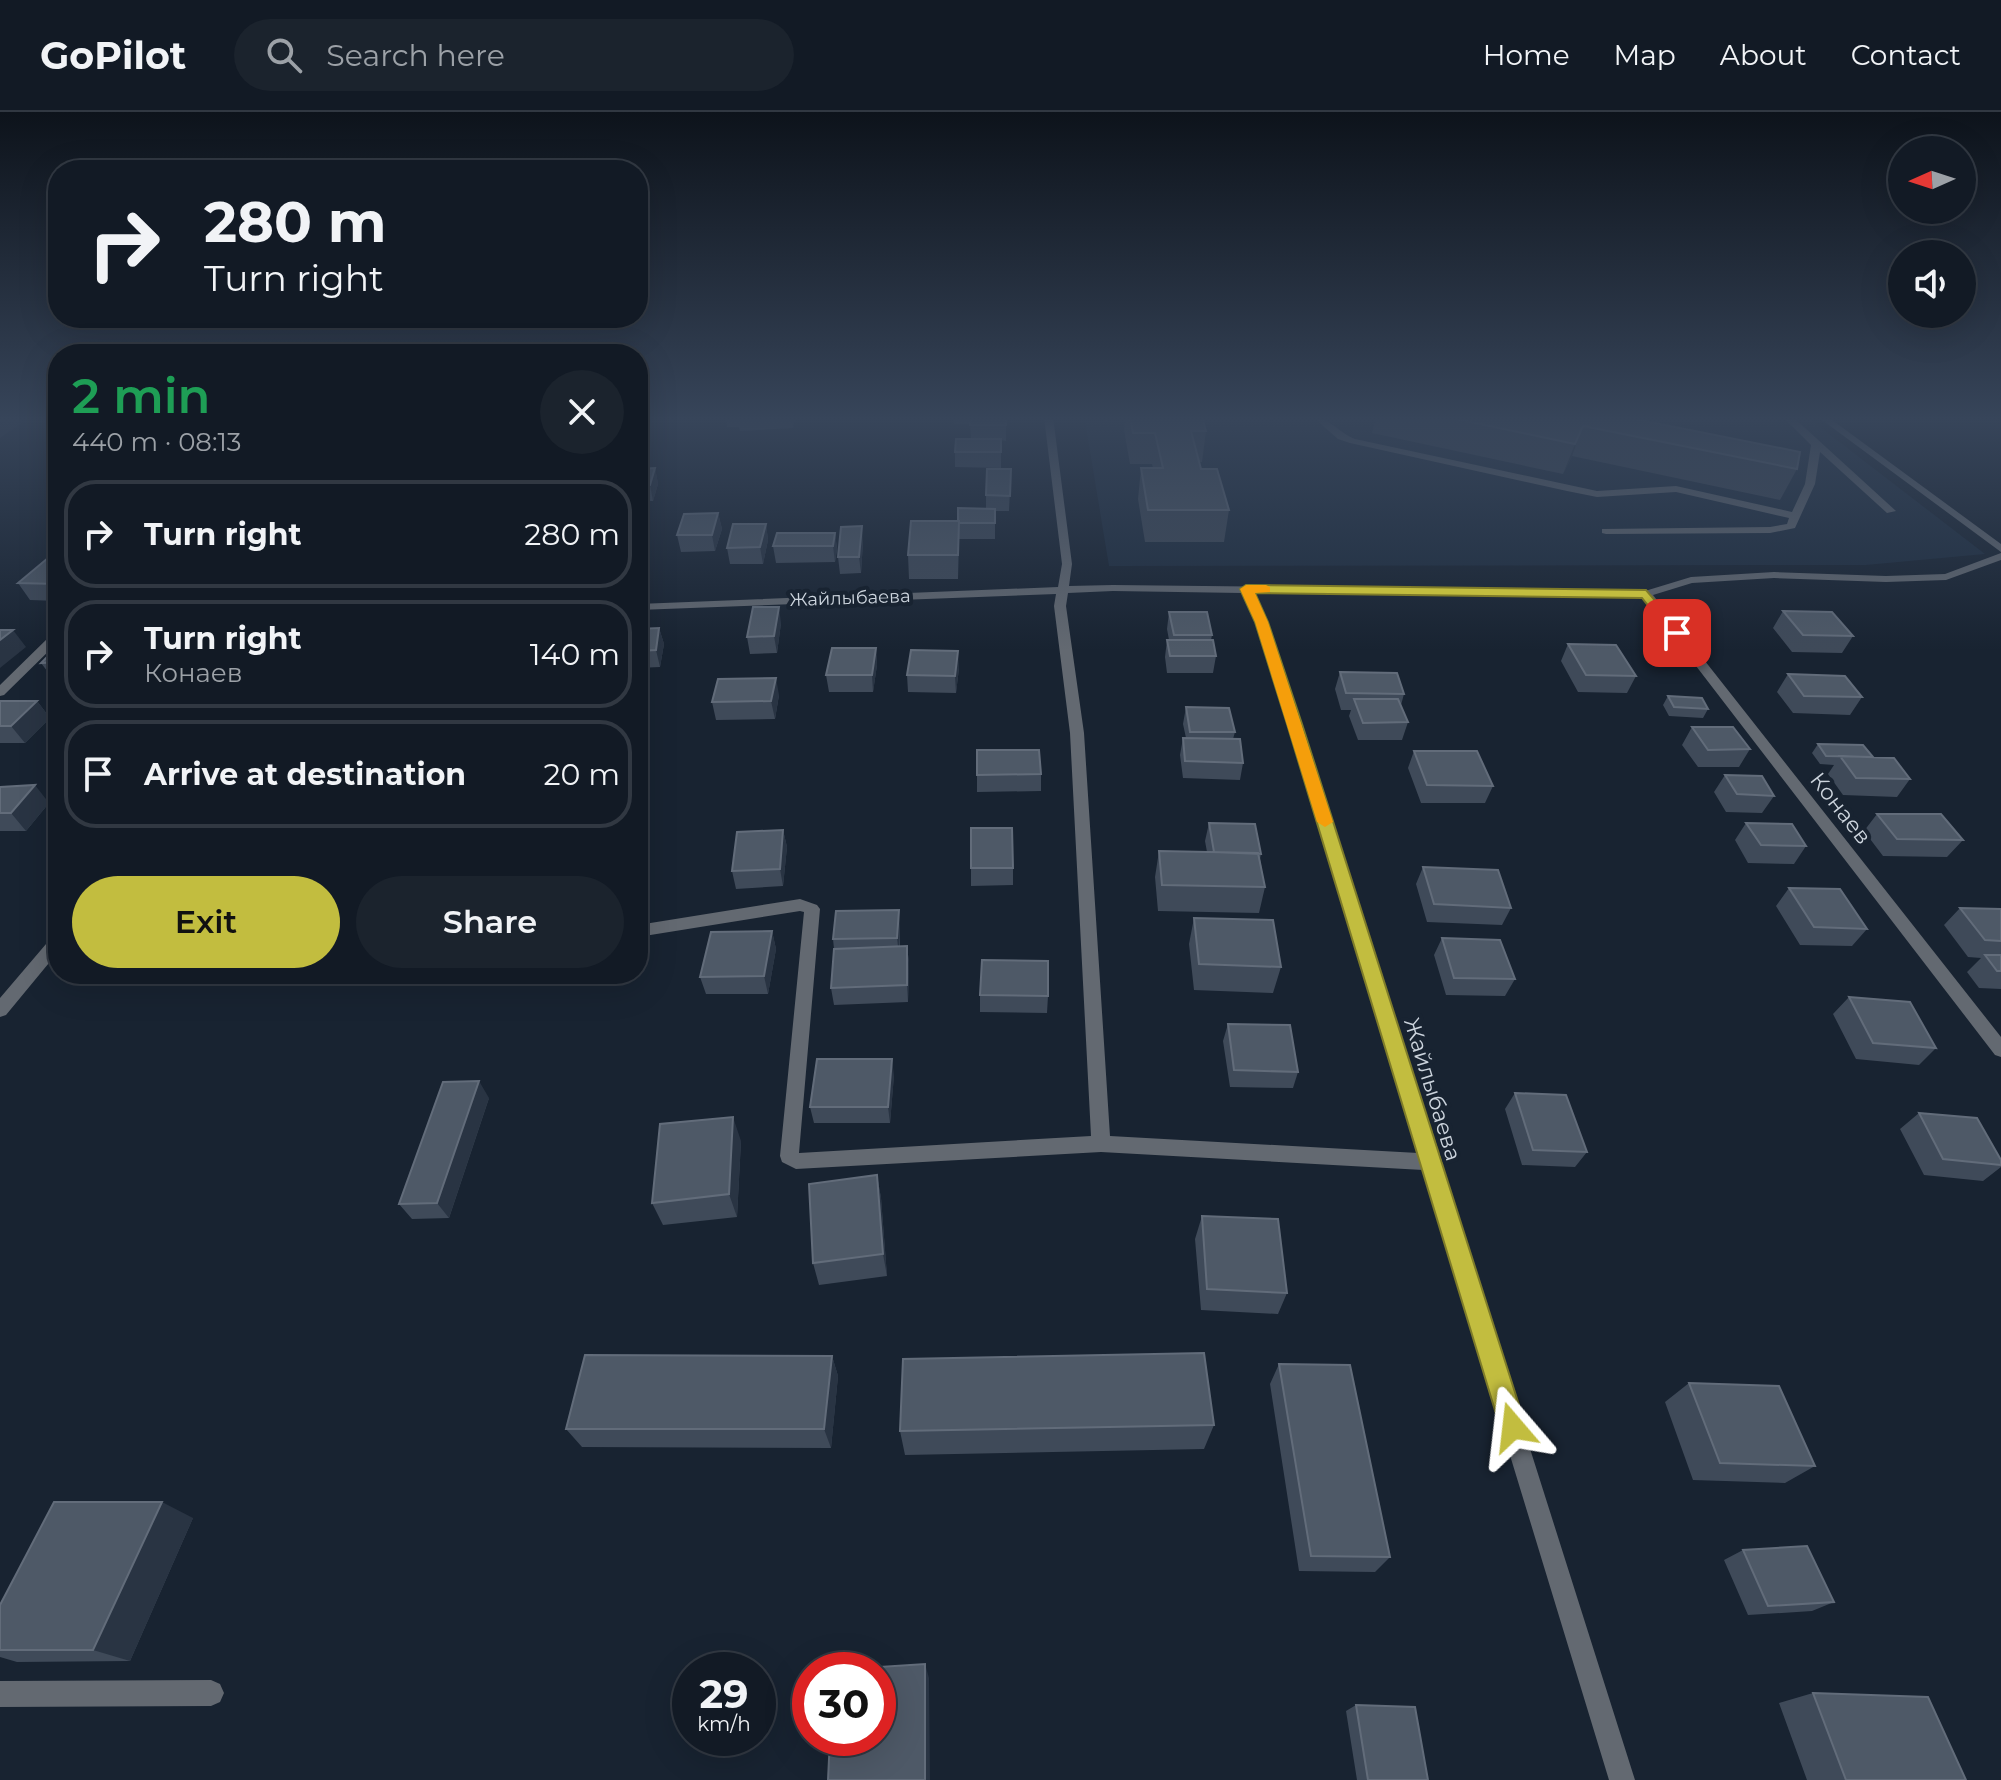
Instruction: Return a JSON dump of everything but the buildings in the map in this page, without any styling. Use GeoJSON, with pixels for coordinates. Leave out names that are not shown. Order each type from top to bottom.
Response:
{"type":"FeatureCollection","features":[{"type":"Feature","properties":{"kind":"street"},"geometry":{"type":"LineString","coordinates":[[1058,495],[1067,564],[1060,606],[1077,733],[1101,1144]]}},
{"type":"Feature","properties":{"kind":"street"},"geometry":{"type":"LineString","coordinates":[[1702,495],[1794,516]]}},
{"type":"Feature","properties":{"kind":"street"},"geometry":{"type":"LineString","coordinates":[[1606,531],[1770,530],[1791,526],[1805,495]]}},
{"type":"Feature","properties":{"kind":"street"},"geometry":{"type":"LineString","coordinates":[[1873,495],[1891,511]]}},
{"type":"Feature","properties":{"kind":"street"},"geometry":{"type":"LineString","coordinates":[[1928,495],[2001,549]]}},
{"type":"Feature","properties":{"kind":"street"},"geometry":{"type":"LineString","coordinates":[[1246,589],[1646,594],[1691,580],[1774,575],[1886,579],[1946,577],[2001,556]]}},
{"type":"Feature","properties":{"kind":"street","name":"Жайлыбаева"},"geometry":{"type":"LineString","coordinates":[[648,607],[1063,589],[1246,589],[1262,622],[1622,1780]]}},
{"type":"Feature","properties":{"kind":"street","name":"Конаев"},"geometry":{"type":"LineString","coordinates":[[1646,594],[2001,1050]]}},
{"type":"Feature","properties":{"kind":"street"},"geometry":{"type":"LineString","coordinates":[[0,692],[48,645]]}},
{"type":"Feature","properties":{"kind":"street"},"geometry":{"type":"LineString","coordinates":[[648,929],[800,905],[812,909],[789,1156],[796,1161],[1101,1144],[1431,1162]]}},
{"type":"Feature","properties":{"kind":"street"},"geometry":{"type":"LineString","coordinates":[[0,1010],[48,953]]}},
{"type":"Feature","properties":{"kind":"street"},"geometry":{"type":"LineString","coordinates":[[0,1694],[211,1693]]}},
{"type":"Feature","properties":{"kind":"shaded area"},"geometry":{"type":"Polygon","coordinates":[[[1097,495],[1908,495],[1985,554],[1866,565],[1109,566],[1097,495]]]}},
{"type":"Feature","properties":{"kind":"slow traffic"},"geometry":{"type":"LineString","coordinates":[[1266,589],[1246,589],[1262,622],[1325,822]]}},
{"type":"Feature","properties":{"kind":"route"},"geometry":{"type":"LineString","coordinates":[[1513,1427],[1262,622],[1246,589],[1646,594],[1677,633]]}}]}
